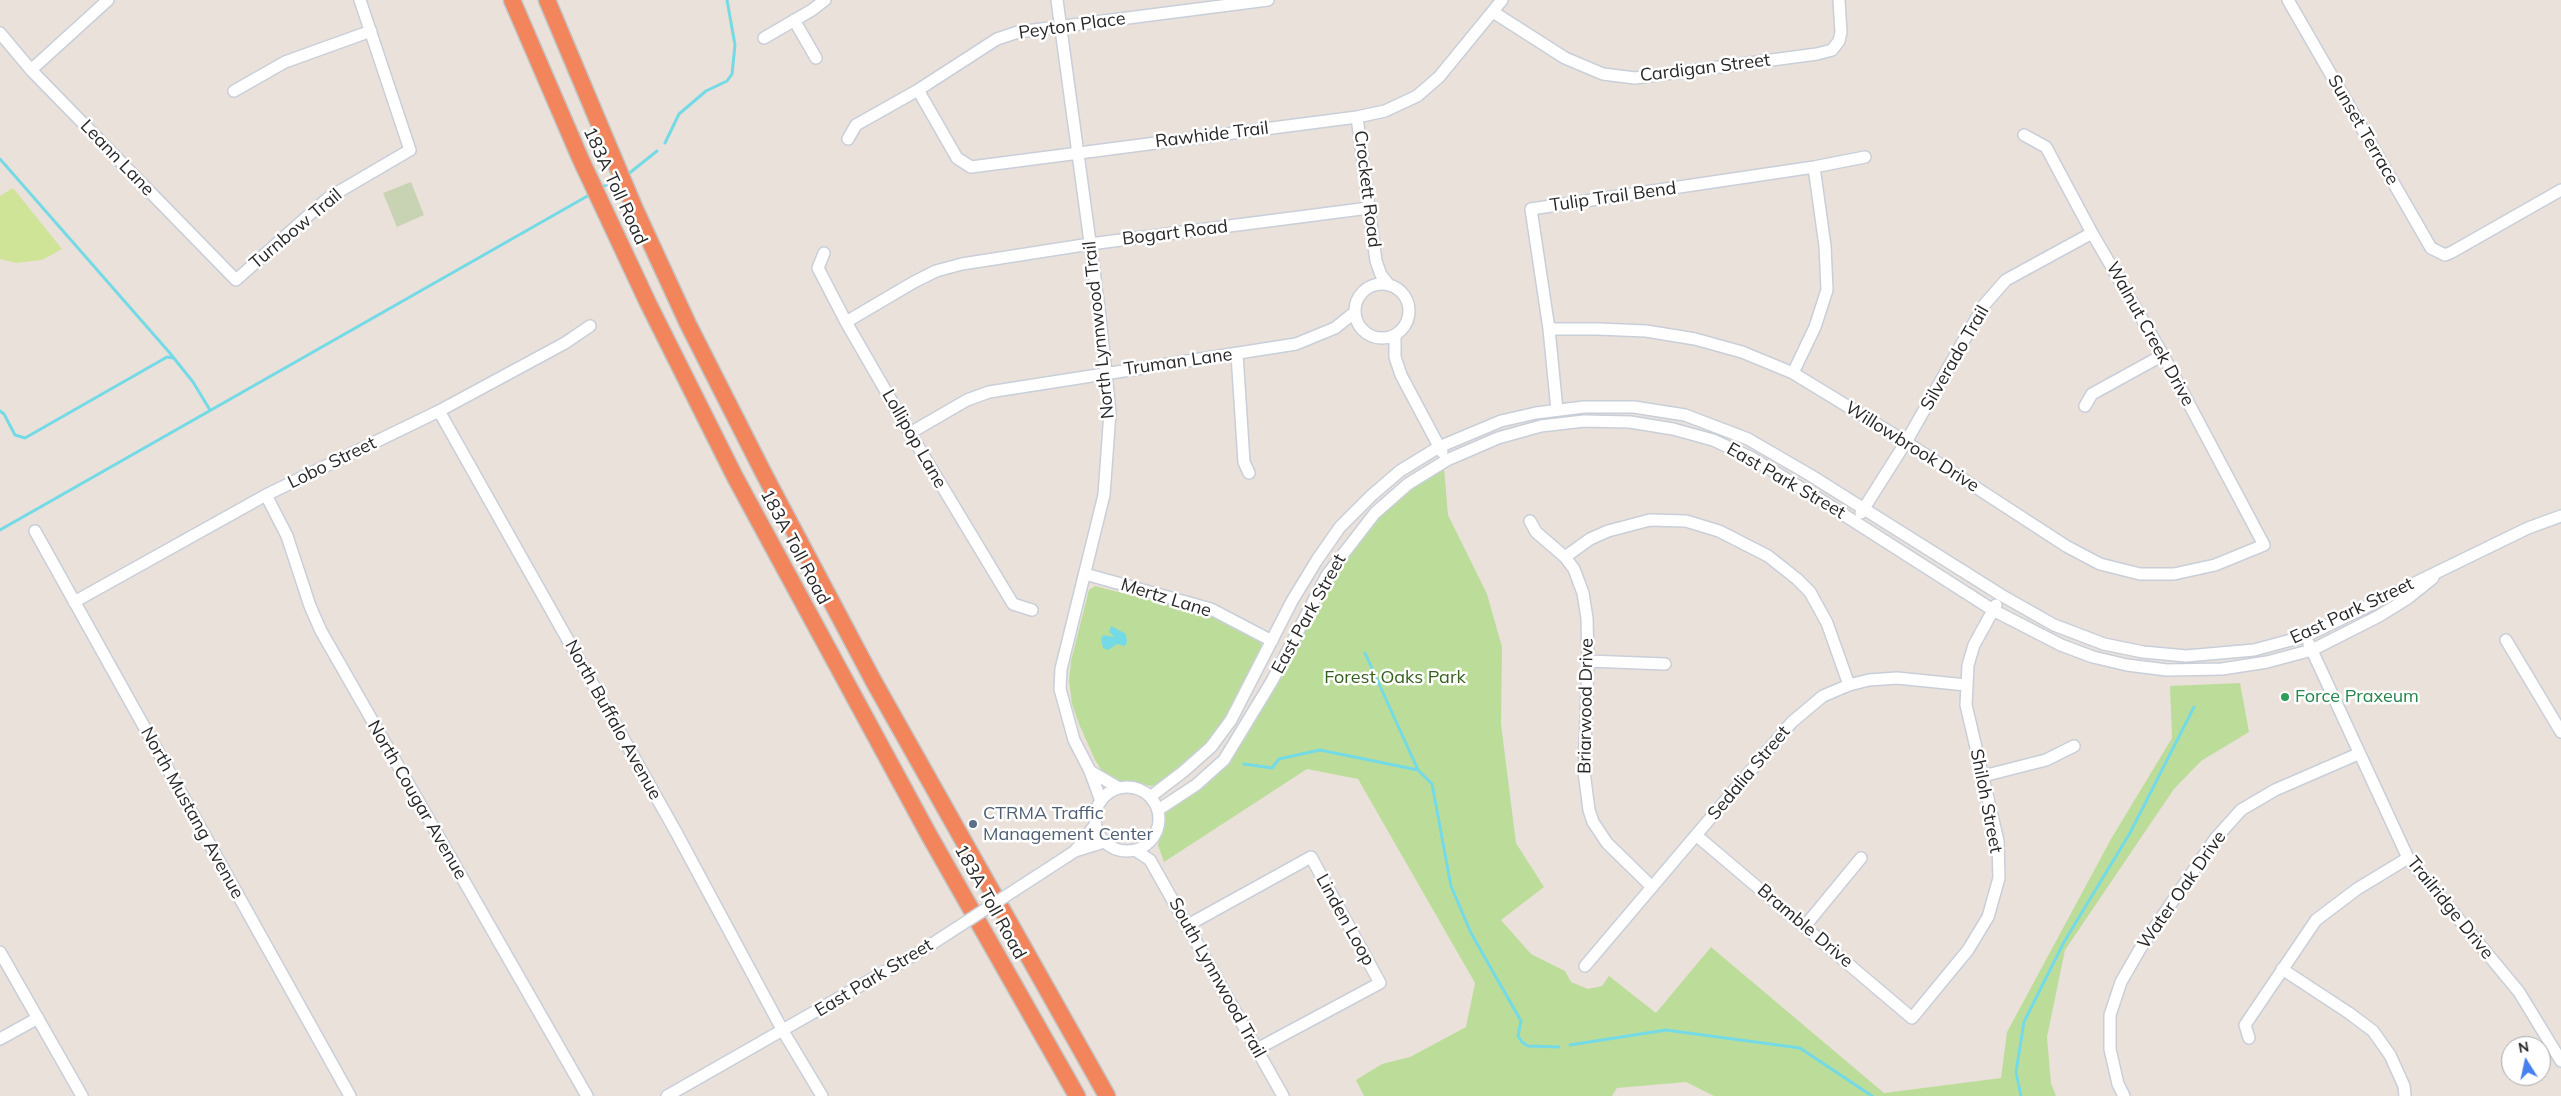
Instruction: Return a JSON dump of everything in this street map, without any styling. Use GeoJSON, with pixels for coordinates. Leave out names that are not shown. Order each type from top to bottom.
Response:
{"type":"FeatureCollection","features":[{"type":"Feature","properties":{"kind":"highway","name":"183A Toll Road"},"geometry":{"type":"LineString","coordinates":[[512,0],[581,160],[706,419],[766,536],[1077,1096]]}},
{"type":"Feature","properties":{"kind":"highway","name":"183A Toll Road"},"geometry":{"type":"LineString","coordinates":[[547,0],[609,148],[688,324],[729,406],[874,682],[1107,1096]]}},
{"type":"Feature","properties":{"kind":"street"},"geometry":{"type":"LineString","coordinates":[[31,70],[108,0]]}},
{"type":"Feature","properties":{"kind":"street"},"geometry":{"type":"LineString","coordinates":[[234,91],[285,62],[371,31],[360,0]]}},
{"type":"Feature","properties":{"kind":"street"},"geometry":{"type":"LineString","coordinates":[[764,38],[824,0]]}},
{"type":"Feature","properties":{"kind":"street","name":"North Lynnwood Trail"},"geometry":{"type":"LineString","coordinates":[[1057,0],[1107,372],[1110,412],[1104,495],[1061,669],[1060,689],[1074,740],[1090,771],[1101,801]]}},
{"type":"Feature","properties":{"kind":"street","name":"Peyton Place"},"geometry":{"type":"LineString","coordinates":[[848,139],[856,125],[918,90],[997,39],[1018,32],[1268,0]]}},
{"type":"Feature","properties":{"kind":"street","name":"Rawhide Trail"},"geometry":{"type":"LineString","coordinates":[[918,90],[957,158],[971,167],[1358,117],[1385,111],[1417,96],[1439,77],[1502,0]]}},
{"type":"Feature","properties":{"kind":"street","name":"Cardigan Street"},"geometry":{"type":"LineString","coordinates":[[1493,12],[1566,58],[1603,74],[1634,78],[1817,54],[1832,50],[1839,41],[1841,32],[1838,0]]}},
{"type":"Feature","properties":{"kind":"street","name":"Sunset Terrace"},"geometry":{"type":"LineString","coordinates":[[2288,0],[2428,245],[2442,254],[2452,252],[2561,190]]}},
{"type":"Feature","properties":{"kind":"street"},"geometry":{"type":"LineString","coordinates":[[794,20],[816,58]]}},
{"type":"Feature","properties":{"kind":"street","name":"Turnbow Trail"},"geometry":{"type":"LineString","coordinates":[[236,280],[328,198],[410,150],[371,31]]}},
{"type":"Feature","properties":{"kind":"street","name":"Leann Lane"},"geometry":{"type":"LineString","coordinates":[[0,33],[31,70],[236,280]]}},
{"type":"Feature","properties":{"kind":"street","name":"Crockett Road"},"geometry":{"type":"LineString","coordinates":[[1358,117],[1376,261],[1381,275],[1389,285]]}},
{"type":"Feature","properties":{"kind":"street","name":"Walnut Creek Drive"},"geometry":{"type":"LineString","coordinates":[[2024,135],[2046,146],[2092,233],[2163,355],[2264,545]]}},
{"type":"Feature","properties":{"kind":"street","name":"Tulip Trail Bend"},"geometry":{"type":"LineString","coordinates":[[1557,410],[1549,329],[1531,209],[1865,158]]}},
{"type":"Feature","properties":{"kind":"street"},"geometry":{"type":"LineString","coordinates":[[1793,373],[1815,327],[1826,290],[1825,246],[1814,167]]}},
{"type":"Feature","properties":{"kind":"street","name":"Bogart Road"},"geometry":{"type":"LineString","coordinates":[[846,322],[936,271],[962,264],[1090,244],[1369,208]]}},
{"type":"Feature","properties":{"kind":"street","name":"Silverado Trail"},"geometry":{"type":"LineString","coordinates":[[1855,521],[1906,442],[1984,305],[2006,280],[2092,233]]}},
{"type":"Feature","properties":{"kind":"street","name":"Lollipop Lane"},"geometry":{"type":"LineString","coordinates":[[824,253],[818,268],[846,322],[910,433],[1013,604],[1032,610]]}},
{"type":"Feature","properties":{"kind":"street","name":"Crockett Road"},"geometry":{"type":"LineString","coordinates":[[1365,290],[1373,277],[1376,261]]}},
{"type":"Feature","properties":{"kind":"street"},"geometry":{"type":"LineString","coordinates":[[1380,284],[1389,285],[1404,295],[1409,303],[1408,322],[1395,335],[1381,338],[1373,337],[1360,327],[1355,312],[1356,304],[1365,290],[1380,284]]}},
{"type":"Feature","properties":{"kind":"street","name":"Truman Lane"},"geometry":{"type":"LineString","coordinates":[[910,433],[967,400],[989,392],[1107,372],[1296,344],[1335,328],[1355,312]]}},
{"type":"Feature","properties":{"kind":"street","name":"Lobo Street"},"geometry":{"type":"LineString","coordinates":[[74,602],[266,495],[439,411],[565,343],[590,326]]}},
{"type":"Feature","properties":{"kind":"street","name":"Truman Lane"},"geometry":{"type":"LineString","coordinates":[[1335,328],[1360,327]]}},
{"type":"Feature","properties":{"kind":"street","name":"Willowbrook Drive"},"geometry":{"type":"LineString","coordinates":[[1549,329],[1598,328],[1646,331],[1695,339],[1742,352],[1793,373],[1906,442],[2066,546],[2100,564],[2140,574],[2174,574],[2215,565],[2264,545]]}},
{"type":"Feature","properties":{"kind":"street"},"geometry":{"type":"LineString","coordinates":[[1395,335],[1395,357]]}},
{"type":"Feature","properties":{"kind":"street"},"geometry":{"type":"LineString","coordinates":[[1381,338],[1395,357],[1408,390],[1447,460]]}},
{"type":"Feature","properties":{"kind":"street"},"geometry":{"type":"LineString","coordinates":[[1237,354],[1244,462],[1249,473]]}},
{"type":"Feature","properties":{"kind":"street"},"geometry":{"type":"LineString","coordinates":[[2085,406],[2092,394],[2163,355]]}},
{"type":"Feature","properties":{"kind":"street","name":"East Park Street"},"geometry":{"type":"LineString","coordinates":[[1150,796],[1184,771],[1211,747],[1231,720],[1316,560],[1340,527],[1372,495],[1400,471],[1439,446],[1501,420],[1557,410],[1634,407],[1685,416],[1748,439],[1864,508],[2001,595],[2073,633],[2104,644],[2144,652],[2186,656],[2222,655],[2254,650],[2306,636],[2528,528],[2561,516]]}},
{"type":"Feature","properties":{"kind":"street","name":"North Buffalo Avenue"},"geometry":{"type":"LineString","coordinates":[[439,411],[676,832],[783,1031],[822,1096]]}},
{"type":"Feature","properties":{"kind":"street","name":"East Park Street"},"geometry":{"type":"LineString","coordinates":[[1158,810],[1196,785],[1224,760],[1272,681],[1327,575],[1375,513],[1408,484],[1447,460],[1498,438],[1541,426],[1584,421],[1630,422],[1672,429],[1720,444],[1750,457],[1855,521],[1993,610],[2061,645],[2093,657],[2127,665],[2166,670],[2222,669],[2267,662],[2312,650],[2341,637],[2408,598],[2444,569]]}},
{"type":"Feature","properties":{"kind":"street","name":"North Cougar Avenue"},"geometry":{"type":"LineString","coordinates":[[266,495],[287,536],[305,592],[321,631],[587,1096]]}},
{"type":"Feature","properties":{"kind":"street"},"geometry":{"type":"LineString","coordinates":[[1565,557],[1590,539],[1608,531],[1650,520],[1686,521],[1719,531],[1768,556],[1798,579],[1810,592],[1827,623],[1849,685]]}},
{"type":"Feature","properties":{"kind":"street","name":"Briarwood Drive"},"geometry":{"type":"LineString","coordinates":[[1530,521],[1536,532],[1565,557],[1579,580],[1583,593],[1587,618],[1588,661],[1584,772],[1588,810],[1593,822],[1607,843],[1651,886]]}},
{"type":"Feature","properties":{"kind":"street","name":"North Mustang Avenue"},"geometry":{"type":"LineString","coordinates":[[35,531],[350,1096]]}},
{"type":"Feature","properties":{"kind":"street","name":"Mertz Lane"},"geometry":{"type":"LineString","coordinates":[[1085,574],[1211,609],[1272,641]]}},
{"type":"Feature","properties":{"kind":"street","name":"Shiloh Street"},"geometry":{"type":"LineString","coordinates":[[1912,1018],[1968,950],[1988,917],[1999,878],[1998,841],[1966,704],[1966,685],[1968,665],[1974,645],[2001,595]]}},
{"type":"Feature","properties":{"kind":"street","name":"Trailridge Drive"},"geometry":{"type":"LineString","coordinates":[[2306,636],[2358,754],[2408,858],[2519,992],[2561,1061]]}},
{"type":"Feature","properties":{"kind":"street"},"geometry":{"type":"LineString","coordinates":[[2506,640],[2561,732]]}},
{"type":"Feature","properties":{"kind":"street"},"geometry":{"type":"LineString","coordinates":[[1588,661],[1665,664]]}},
{"type":"Feature","properties":{"kind":"street","name":"Sedalia Street"},"geometry":{"type":"LineString","coordinates":[[1585,966],[1792,722],[1824,696],[1849,685],[1897,678],[1966,685]]}},
{"type":"Feature","properties":{"kind":"street"},"geometry":{"type":"LineString","coordinates":[[1983,776],[2046,760],[2074,746]]}},
{"type":"Feature","properties":{"kind":"street","name":"Water Oak Drive"},"geometry":{"type":"LineString","coordinates":[[2124,1096],[2118,1084],[2110,1049],[2110,1015],[2121,982],[2210,847],[2241,810],[2275,790],[2358,754]]}},
{"type":"Feature","properties":{"kind":"street"},"geometry":{"type":"LineString","coordinates":[[1090,771],[1119,788]]}},
{"type":"Feature","properties":{"kind":"street"},"geometry":{"type":"LineString","coordinates":[[1119,788],[1136,788],[1150,796],[1158,810],[1158,827],[1150,841],[1135,850],[1118,850],[1104,842],[1095,825],[1095,817],[1101,801],[1109,793],[1119,788]]}},
{"type":"Feature","properties":{"kind":"street","name":"East Park Street"},"geometry":{"type":"LineString","coordinates":[[1070,854],[1095,825]]}},
{"type":"Feature","properties":{"kind":"street","name":"Bramble Drive"},"geometry":{"type":"LineString","coordinates":[[1697,836],[1912,1018]]}},
{"type":"Feature","properties":{"kind":"street","name":"South Lynnwood Trail"},"geometry":{"type":"LineString","coordinates":[[1150,841],[1152,847],[1150,860]]}},
{"type":"Feature","properties":{"kind":"street","name":"East Park Street"},"geometry":{"type":"LineString","coordinates":[[668,1096],[921,951],[1070,854],[1104,842]]}},
{"type":"Feature","properties":{"kind":"street","name":"South Lynnwood Trail"},"geometry":{"type":"LineString","coordinates":[[1135,850],[1150,860],[1283,1096]]}},
{"type":"Feature","properties":{"kind":"street","name":"Linden Loop"},"geometry":{"type":"LineString","coordinates":[[1188,926],[1311,857],[1380,983],[1257,1049]]}},
{"type":"Feature","properties":{"kind":"street"},"geometry":{"type":"LineString","coordinates":[[1805,926],[1861,858]]}},
{"type":"Feature","properties":{"kind":"street"},"geometry":{"type":"LineString","coordinates":[[2248,1038],[2245,1025],[2316,920],[2357,889],[2408,858]]}},
{"type":"Feature","properties":{"kind":"street"},"geometry":{"type":"LineString","coordinates":[[0,952],[82,1096]]}},
{"type":"Feature","properties":{"kind":"street"},"geometry":{"type":"LineString","coordinates":[[2282,969],[2350,1013],[2372,1031],[2390,1055],[2404,1086],[2405,1096]]}},
{"type":"Feature","properties":{"kind":"street"},"geometry":{"type":"LineString","coordinates":[[0,1039],[38,1018]]}},
{"type":"Feature","properties":{"kind":"green space"},"geometry":{"type":"Polygon","coordinates":[[[411,182],[424,215],[397,227],[383,193],[411,182]]]}},
{"type":"Feature","properties":{"kind":"green space"},"geometry":{"type":"Polygon","coordinates":[[[13,188],[62,249],[42,260],[16,263],[0,259],[0,196],[13,188]]]}},
{"type":"Feature","properties":{"kind":"green space","name":"Forest Oaks Park"},"geometry":{"type":"Polygon","coordinates":[[[1444,467],[1448,515],[1487,594],[1502,647],[1501,724],[1516,843],[1544,887],[1501,920],[1531,954],[1565,971],[1571,982],[1588,989],[1602,986],[1609,976],[1656,1013],[1711,947],[1884,1093],[2001,1078],[2007,1032],[2111,839],[2172,738],[2170,686],[2240,683],[2249,732],[2201,761],[2174,789],[2065,950],[2047,1037],[2051,1083],[2056,1096],[1714,1096],[1686,1082],[1617,1088],[1612,1096],[1364,1096],[1356,1080],[1382,1064],[1410,1057],[1466,1027],[1475,983],[1358,779],[1307,769],[1164,862],[1158,845],[1166,811],[1214,773],[1330,577],[1369,526],[1391,504],[1421,481],[1444,467]]]}},
{"type":"Feature","properties":{"kind":"green space"},"geometry":{"type":"Polygon","coordinates":[[[1095,586],[1212,616],[1261,642],[1262,650],[1222,727],[1194,757],[1162,784],[1151,786],[1135,782],[1116,781],[1106,777],[1095,760],[1072,704],[1069,680],[1071,661],[1089,590],[1095,586]]]}},
{"type":"Feature","properties":{"kind":"water"},"geometry":{"type":"Polygon","coordinates":[[[1111,626],[1126,634],[1127,642],[1125,646],[1117,644],[1108,650],[1103,648],[1101,639],[1103,635],[1115,637],[1109,632],[1111,626]]]}},
{"type":"Feature","properties":{"kind":"waterway"},"geometry":{"type":"LineString","coordinates":[[665,143],[679,114],[706,91],[727,81],[732,74],[735,45],[727,0]]}},
{"type":"Feature","properties":{"kind":"waterway"},"geometry":{"type":"LineString","coordinates":[[627,175],[657,151]]}},
{"type":"Feature","properties":{"kind":"waterway"},"geometry":{"type":"LineString","coordinates":[[0,159],[169,352],[193,382],[210,410]]}},
{"type":"Feature","properties":{"kind":"waterway"},"geometry":{"type":"LineString","coordinates":[[600,188],[617,180]]}},
{"type":"Feature","properties":{"kind":"waterway"},"geometry":{"type":"LineString","coordinates":[[0,530],[591,194]]}},
{"type":"Feature","properties":{"kind":"waterway"},"geometry":{"type":"LineString","coordinates":[[0,411],[4,414],[15,435],[25,438],[167,357],[173,358]]}},
{"type":"Feature","properties":{"kind":"waterway"},"geometry":{"type":"LineString","coordinates":[[1365,653],[1418,770],[1432,784],[1451,886],[1471,933],[1521,1021],[1518,1036],[1528,1046],[1559,1047]]}},
{"type":"Feature","properties":{"kind":"waterway"},"geometry":{"type":"LineString","coordinates":[[2021,1096],[2016,1072],[2024,1022],[2064,942],[2130,833],[2194,707]]}},
{"type":"Feature","properties":{"kind":"waterway"},"geometry":{"type":"LineString","coordinates":[[1244,764],[1272,768],[1279,759],[1320,750],[1418,770]]}},
{"type":"Feature","properties":{"kind":"waterway"},"geometry":{"type":"LineString","coordinates":[[1570,1045],[1666,1030],[1800,1048],[1872,1096]]}},
{"type":"Feature","properties":{"kind":"place","name":"Force Praxeum"},"geometry":{"type":"Point","coordinates":[2285,697]}},
{"type":"Feature","properties":{"kind":"place","name":"CTRMA Traffic Management Center"},"geometry":{"type":"Point","coordinates":[973,824]}}]}
